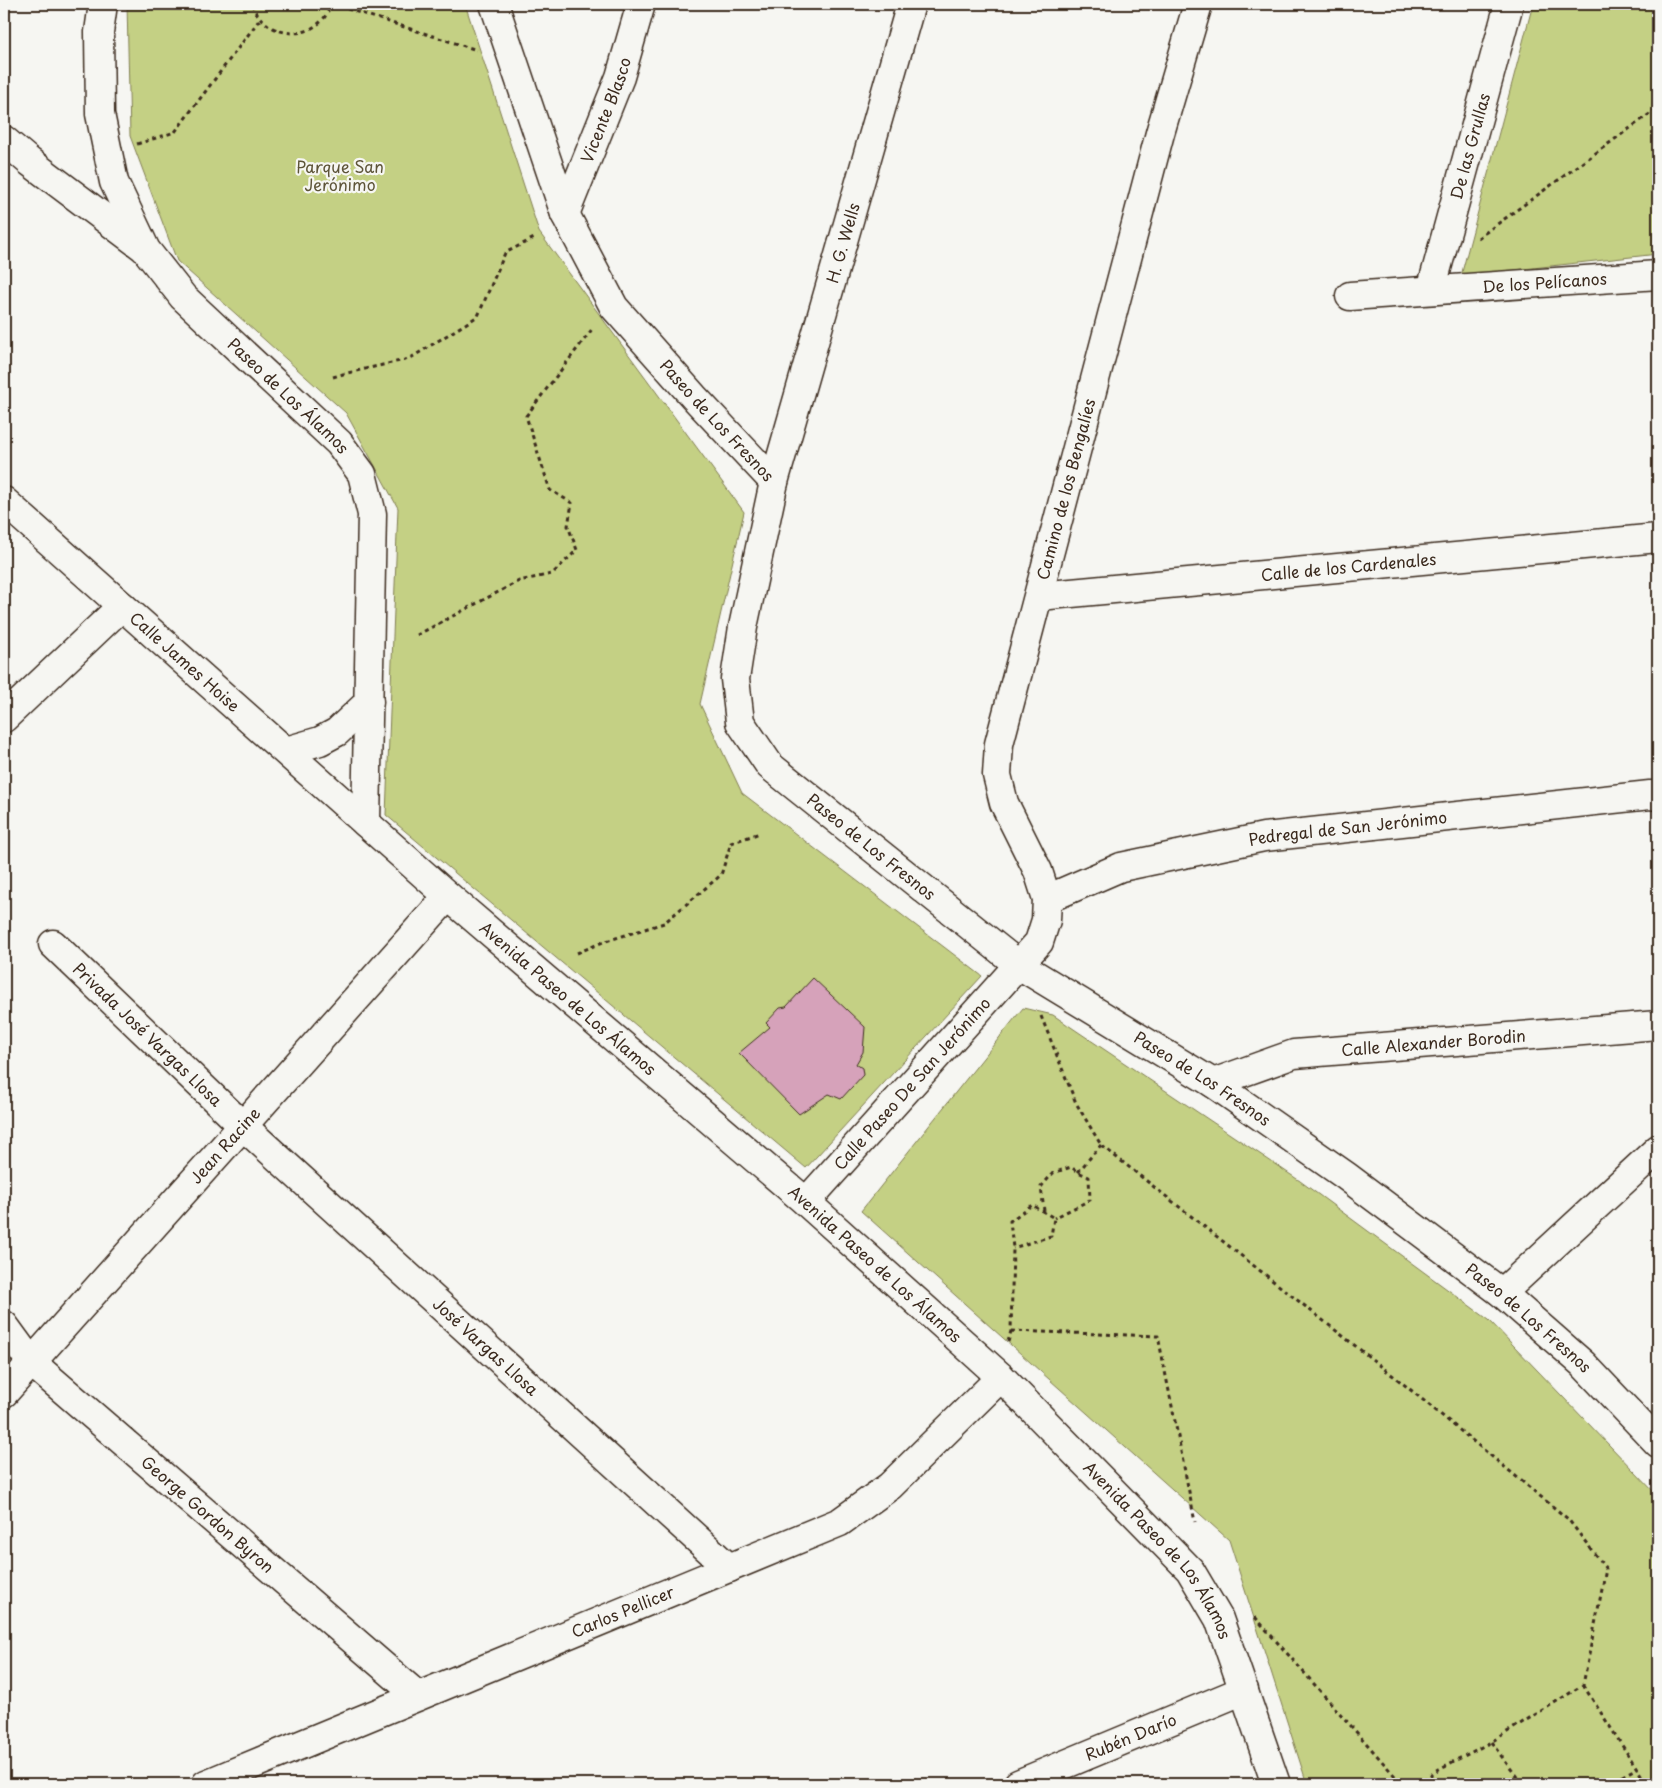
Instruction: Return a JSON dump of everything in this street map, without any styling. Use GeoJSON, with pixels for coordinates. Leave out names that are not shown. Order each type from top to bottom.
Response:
{"type":"FeatureCollection","features":[{"type":"Feature","properties":{"kind":"street","name":"Paseo de Los Álamos"},"geometry":{"type":"LineString","coordinates":[[103,4],[99,32],[100,114],[114,182],[146,250],[183,297],[339,442],[362,474],[372,514],[366,824]]}},
{"type":"Feature","properties":{"kind":"street","name":"Paseo de Los Fresnos"},"geometry":{"type":"LineString","coordinates":[[494,4],[565,214],[614,307],[694,397],[774,482],[743,627],[735,679],[740,722],[770,766],[1019,965],[1213,1083],[1346,1176],[1502,1293],[1583,1364],[1658,1443]]}},
{"type":"Feature","properties":{"kind":"street","name":"Vicente Blasco"},"geometry":{"type":"LineString","coordinates":[[565,214],[620,77],[641,4]]}},
{"type":"Feature","properties":{"kind":"street","name":"H. G. Wells"},"geometry":{"type":"LineString","coordinates":[[774,482],[912,4]]}},
{"type":"Feature","properties":{"kind":"street","name":"Camino de los Bengalíes"},"geometry":{"type":"LineString","coordinates":[[1019,965],[1039,942],[1046,920],[1047,899],[1038,871],[1004,803],[997,775],[999,744],[1160,133],[1198,4]]}},
{"type":"Feature","properties":{"kind":"street","name":"De las Grullas"},"geometry":{"type":"LineString","coordinates":[[1431,290],[1509,4]]}},
{"type":"Feature","properties":{"kind":"street"},"geometry":{"type":"LineString","coordinates":[[4,140],[146,250]]}},
{"type":"Feature","properties":{"kind":"street","name":"De los Pelícanos"},"geometry":{"type":"LineString","coordinates":[[1350,296],[1658,275]]}},
{"type":"Feature","properties":{"kind":"street","name":"Calle James Hoise"},"geometry":{"type":"LineString","coordinates":[[4,501],[366,824]]}},
{"type":"Feature","properties":{"kind":"street","name":"Calle de los Cardenales"},"geometry":{"type":"LineString","coordinates":[[1039,596],[1658,538]]}},
{"type":"Feature","properties":{"kind":"street"},"geometry":{"type":"LineString","coordinates":[[4,718],[122,606]]}},
{"type":"Feature","properties":{"kind":"street"},"geometry":{"type":"LineString","coordinates":[[286,751],[320,741],[337,732],[369,702]]}},
{"type":"Feature","properties":{"kind":"street","name":"Pedregal de San Jerónimo"},"geometry":{"type":"LineString","coordinates":[[1047,899],[1121,867],[1264,837],[1650,795],[1658,796]]}},
{"type":"Feature","properties":{"kind":"street","name":"Avenida Paseo de Los Álamos"},"geometry":{"type":"LineString","coordinates":[[366,824],[806,1202],[1001,1377],[1190,1570],[1220,1620],[1276,1784]]}},
{"type":"Feature","properties":{"kind":"street","name":"Jean Racine"},"geometry":{"type":"LineString","coordinates":[[4,1393],[448,896]]}},
{"type":"Feature","properties":{"kind":"street","name":"Privada José Vargas Llosa"},"geometry":{"type":"LineString","coordinates":[[53,944],[243,1126]]}},
{"type":"Feature","properties":{"kind":"street","name":"Calle Paseo De San Jerónimo"},"geometry":{"type":"LineString","coordinates":[[806,1202],[1019,965]]}},
{"type":"Feature","properties":{"kind":"street","name":"Calle Alexander Borodin"},"geometry":{"type":"LineString","coordinates":[[1213,1083],[1294,1054],[1658,1025]]}},
{"type":"Feature","properties":{"kind":"street","name":"José Vargas Llosa"},"geometry":{"type":"LineString","coordinates":[[243,1126],[729,1568]]}},
{"type":"Feature","properties":{"kind":"street"},"geometry":{"type":"LineString","coordinates":[[1502,1293],[1658,1150]]}},
{"type":"Feature","properties":{"kind":"street","name":"George Gordon Byron"},"geometry":{"type":"LineString","coordinates":[[4,1325],[31,1362],[418,1696]]}},
{"type":"Feature","properties":{"kind":"street","name":"Carlos Pellicer"},"geometry":{"type":"LineString","coordinates":[[206,1784],[840,1522],[890,1486],[1001,1377]]}},
{"type":"Feature","properties":{"kind":"street","name":"Rubén Darío"},"geometry":{"type":"LineString","coordinates":[[1018,1784],[1244,1690]]}},
{"type":"Feature","properties":{"kind":"path"},"geometry":{"type":"LineString","coordinates":[[252,4],[260,19],[271,28],[285,33],[300,33],[314,27],[325,17],[332,4],[478,50],[507,42]]}},
{"type":"Feature","properties":{"kind":"path"},"geometry":{"type":"LineString","coordinates":[[108,151],[175,132],[260,19]]}},
{"type":"Feature","properties":{"kind":"path"},"geometry":{"type":"LineString","coordinates":[[1470,244],[1658,108]]}},
{"type":"Feature","properties":{"kind":"path"},"geometry":{"type":"LineString","coordinates":[[333,377],[409,359],[478,316],[505,253],[536,236]]}},
{"type":"Feature","properties":{"kind":"path"},"geometry":{"type":"LineString","coordinates":[[417,635],[519,581],[552,574],[577,550],[568,526],[572,503],[550,490],[526,416],[587,335],[614,307]]}},
{"type":"Feature","properties":{"kind":"path"},"geometry":{"type":"LineString","coordinates":[[577,953],[603,942],[664,923],[721,875],[731,843],[760,833]]}},
{"type":"Feature","properties":{"kind":"path"},"geometry":{"type":"LineString","coordinates":[[1039,1010],[1076,1103],[1102,1144],[1394,1376],[1568,1519],[1606,1569],[1583,1685],[1647,1784]]}},
{"type":"Feature","properties":{"kind":"path"},"geometry":{"type":"LineString","coordinates":[[1078,1172],[1102,1144]]}},
{"type":"Feature","properties":{"kind":"path"},"geometry":{"type":"LineString","coordinates":[[1044,1212],[1041,1187],[1053,1172],[1071,1167],[1089,1177],[1090,1200],[1054,1218]]}},
{"type":"Feature","properties":{"kind":"path"},"geometry":{"type":"LineString","coordinates":[[1001,1377],[1010,1331],[1013,1248],[1010,1221],[1032,1205],[1054,1218]]}},
{"type":"Feature","properties":{"kind":"path"},"geometry":{"type":"LineString","coordinates":[[1013,1248],[1051,1236],[1054,1218]]}},
{"type":"Feature","properties":{"kind":"path"},"geometry":{"type":"LineString","coordinates":[[1010,1331],[1158,1336],[1195,1522]]}},
{"type":"Feature","properties":{"kind":"path"},"geometry":{"type":"LineString","coordinates":[[1255,1616],[1402,1784]]}},
{"type":"Feature","properties":{"kind":"path"},"geometry":{"type":"LineString","coordinates":[[1418,1784],[1439,1769],[1491,1742],[1583,1685]]}},
{"type":"Feature","properties":{"kind":"path"},"geometry":{"type":"LineString","coordinates":[[1491,1742],[1522,1784]]}},
{"type":"Feature","properties":{"kind":"path"},"geometry":{"type":"LineString","coordinates":[[1608,1784],[1637,1768]]}},
{"type":"Feature","properties":{"kind":"green space","name":"Parque San Jerónimo"},"geometry":{"type":"Polygon","coordinates":[[[127,4],[465,4],[539,232],[744,512],[700,704],[742,793],[982,976],[806,1168],[386,815],[398,508],[346,413],[177,261],[130,136],[127,4]]]}},
{"type":"Feature","properties":{"kind":"green space"},"geometry":{"type":"Polygon","coordinates":[[[1533,4],[1658,4],[1658,254],[1461,276],[1533,4]]]}},
{"type":"Feature","properties":{"kind":"green space"},"geometry":{"type":"Polygon","coordinates":[[[1023,1008],[1053,1015],[1300,1181],[1489,1320],[1658,1496],[1658,1784],[1307,1784],[1229,1540],[861,1211],[1023,1008]]]}},
{"type":"Feature","properties":{"kind":"building"},"geometry":{"type":"Polygon","coordinates":[[[813,978],[865,1027],[863,1052],[856,1064],[862,1068],[863,1075],[841,1099],[829,1094],[799,1114],[739,1053],[770,1027],[766,1023],[780,1008],[786,1007],[813,978]]]}}]}
